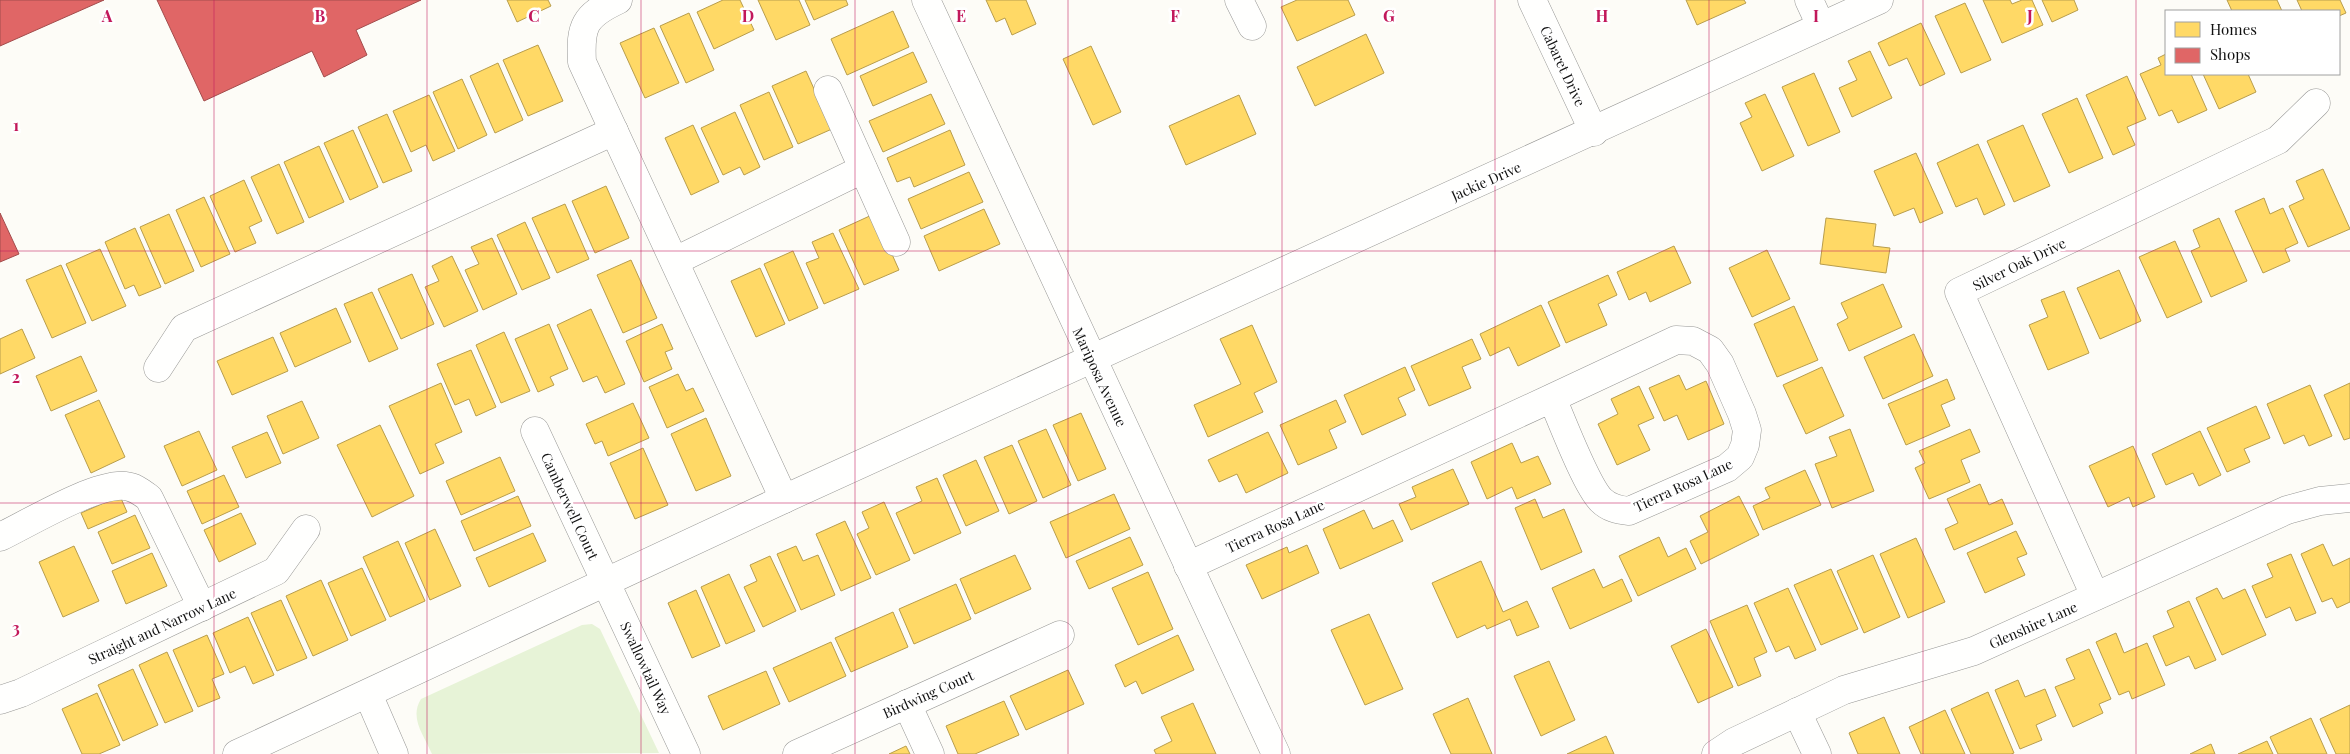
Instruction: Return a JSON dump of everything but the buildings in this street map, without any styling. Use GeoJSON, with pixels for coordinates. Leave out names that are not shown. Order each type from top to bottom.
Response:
{"type":"FeatureCollection","features":[{"type":"Feature","properties":{"kind":"street"},"geometry":{"type":"LineString","coordinates":[[618,0],[583,10],[582,62],[784,499]]}},
{"type":"Feature","properties":{"kind":"street","name":"Mariposa Avenue"},"geometry":{"type":"LineString","coordinates":[[926,0],[1276,754]]}},
{"type":"Feature","properties":{"kind":"street"},"geometry":{"type":"LineString","coordinates":[[1239,0],[1252,26]]}},
{"type":"Feature","properties":{"kind":"street","name":"Cabaret Drive"},"geometry":{"type":"LineString","coordinates":[[1532,0],[1594,132]]}},
{"type":"Feature","properties":{"kind":"street"},"geometry":{"type":"LineString","coordinates":[[1809,0],[1821,26]]}},
{"type":"Feature","properties":{"kind":"street","name":"Jackie Drive"},"geometry":{"type":"LineString","coordinates":[[237,754],[784,499],[1594,132],[1879,0]]}},
{"type":"Feature","properties":{"kind":"street"},"geometry":{"type":"LineString","coordinates":[[828,90],[896,242]]}},
{"type":"Feature","properties":{"kind":"street","name":"Silver Oak Drive"},"geometry":{"type":"LineString","coordinates":[[2096,596],[1959,292],[2278,140],[2316,103]]}},
{"type":"Feature","properties":{"kind":"street"},"geometry":{"type":"LineString","coordinates":[[158,368],[184,328],[614,131]]}},
{"type":"Feature","properties":{"kind":"street"},"geometry":{"type":"LineString","coordinates":[[675,261],[864,169]]}},
{"type":"Feature","properties":{"kind":"street","name":"Tierra Rosa Lane"},"geometry":{"type":"LineString","coordinates":[[1188,566],[1676,340],[1693,341],[1710,350],[1720,364],[1747,430],[1745,445],[1740,457],[1727,468],[1629,511],[1613,509],[1600,500],[1591,486],[1552,398]]}},
{"type":"Feature","properties":{"kind":"street","name":"Camberwell Court"},"geometry":{"type":"LineString","coordinates":[[535,431],[606,582]]}},
{"type":"Feature","properties":{"kind":"street"},"geometry":{"type":"LineString","coordinates":[[0,536],[97,490],[124,486],[138,489],[149,498],[202,607]]}},
{"type":"Feature","properties":{"kind":"street","name":"Glenshire Lane"},"geometry":{"type":"LineString","coordinates":[[1716,754],[1734,742],[1844,690],[1974,651],[2287,510],[2320,501],[2350,498]]}},
{"type":"Feature","properties":{"kind":"street","name":"Straight and Narrow Lane"},"geometry":{"type":"LineString","coordinates":[[0,700],[21,693],[276,572],[306,529]]}},
{"type":"Feature","properties":{"kind":"street","name":"Swallowtail Way"},"geometry":{"type":"LineString","coordinates":[[606,582],[686,754]]}},
{"type":"Feature","properties":{"kind":"street","name":"Birdwing Court"},"geometry":{"type":"LineString","coordinates":[[796,754],[1060,635]]}},
{"type":"Feature","properties":{"kind":"street"},"geometry":{"type":"LineString","coordinates":[[368,694],[394,754]]}},
{"type":"Feature","properties":{"kind":"street"},"geometry":{"type":"LineString","coordinates":[[907,704],[930,754]]}},
{"type":"Feature","properties":{"kind":"street"},"geometry":{"type":"LineString","coordinates":[[1797,712],[1817,754]]}},
{"type":"Feature","properties":{"kind":"green space"},"geometry":{"type":"Polygon","coordinates":[[[592,624],[600,629],[659,753],[432,754],[417,720],[418,706],[421,699],[582,625],[592,624]]]}}]}
